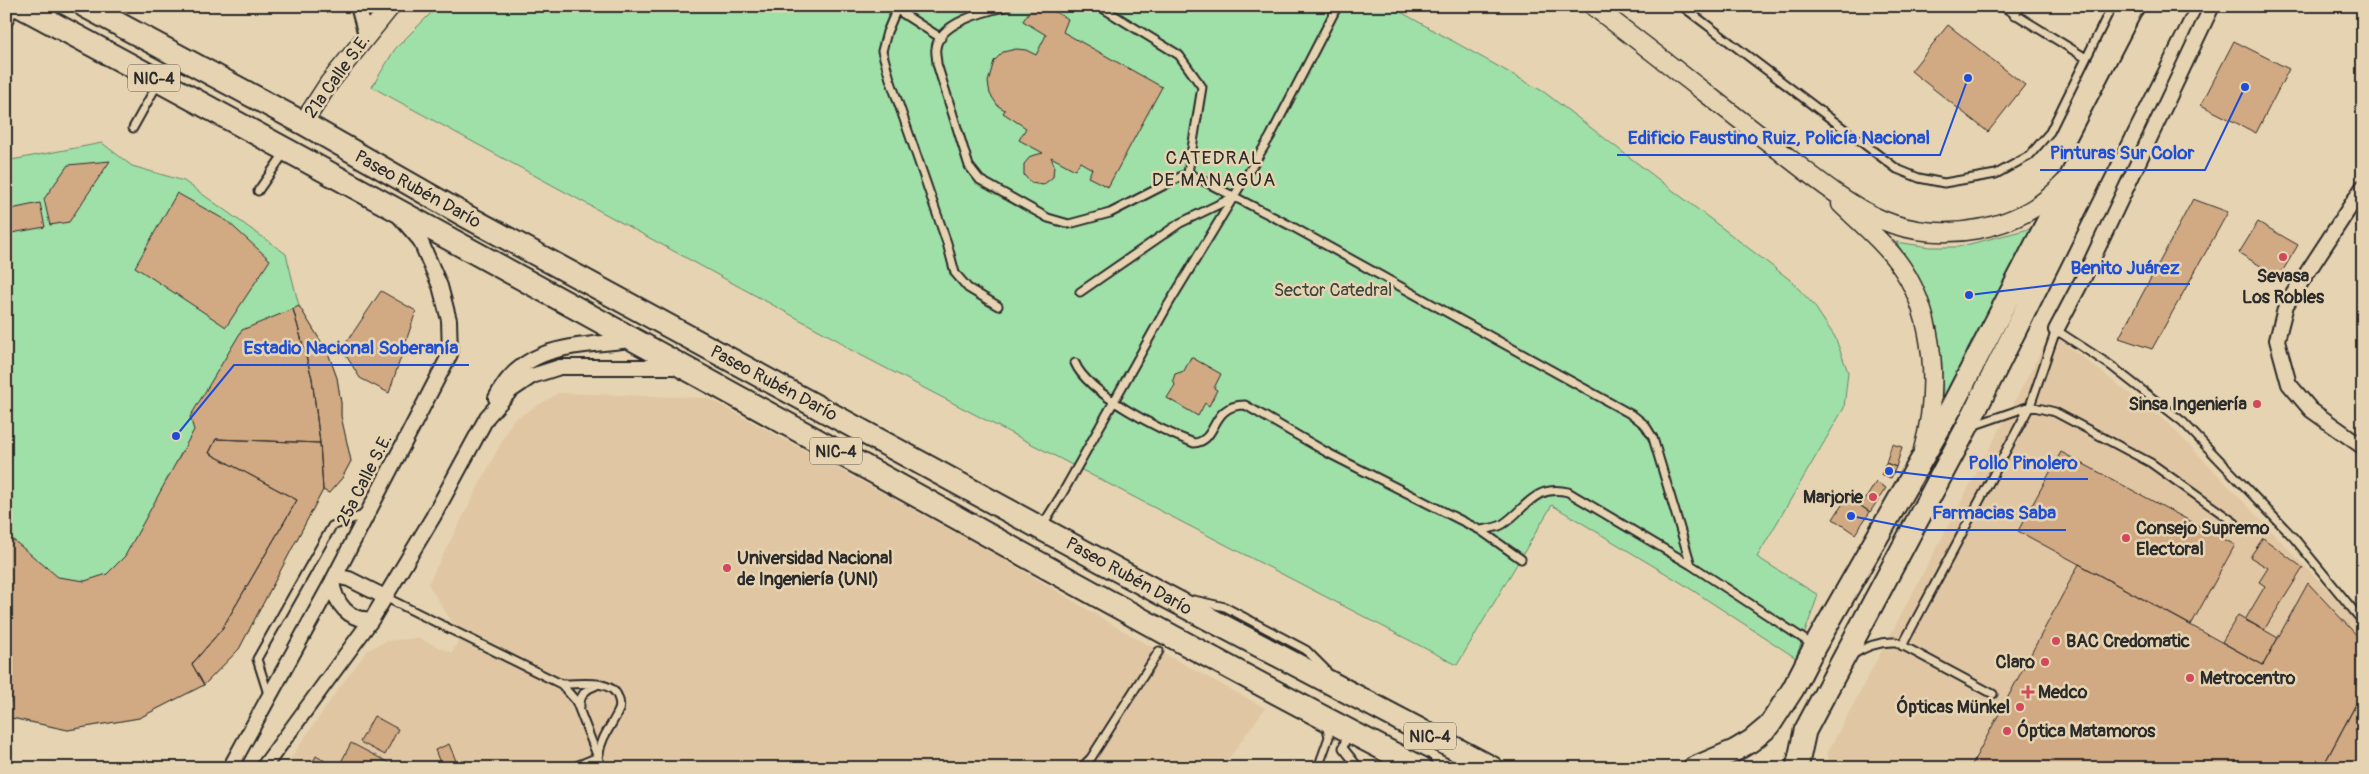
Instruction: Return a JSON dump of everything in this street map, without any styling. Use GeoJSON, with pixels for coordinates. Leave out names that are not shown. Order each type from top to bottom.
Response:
{"type":"FeatureCollection","features":[{"type":"Feature","properties":{"kind":"highway","name":"Paseo Rubén Darío"},"geometry":{"type":"LineString","coordinates":[[20,6],[390,205],[630,340],[683,367],[1304,708],[1421,768]]}},
{"type":"Feature","properties":{"kind":"highway"},"geometry":{"type":"LineString","coordinates":[[52,6],[115,41],[162,48]]}},
{"type":"Feature","properties":{"kind":"highway","name":"Paseo Rubén Darío"},"geometry":{"type":"LineString","coordinates":[[84,6],[303,123],[466,216],[1041,527],[1160,594],[1492,768]]}},
{"type":"Feature","properties":{"kind":"highway"},"geometry":{"type":"LineString","coordinates":[[162,82],[191,92],[281,135],[294,133],[303,123]]}},
{"type":"Feature","properties":{"kind":"highway"},"geometry":{"type":"LineString","coordinates":[[286,150],[303,123]]}},
{"type":"Feature","properties":{"kind":"highway"},"geometry":{"type":"LineString","coordinates":[[286,150],[294,141],[301,141],[426,207],[442,213],[466,216]]}},
{"type":"Feature","properties":{"kind":"main road"},"geometry":{"type":"LineString","coordinates":[[1694,768],[1743,747],[1769,726],[1793,689],[1814,646],[1951,408],[2159,6]]}},
{"type":"Feature","properties":{"kind":"main road"},"geometry":{"type":"LineString","coordinates":[[1797,768],[1805,731],[1839,664],[1967,427],[2178,6]]}},
{"type":"Feature","properties":{"kind":"street"},"geometry":{"type":"LineString","coordinates":[[358,6],[366,35]]}},
{"type":"Feature","properties":{"kind":"street","name":"21a Calle S.E."},"geometry":{"type":"LineString","coordinates":[[303,123],[329,82],[390,6]]}},
{"type":"Feature","properties":{"kind":"street"},"geometry":{"type":"LineString","coordinates":[[1593,6],[1814,177],[1881,220],[1910,230],[1955,232],[1980,229],[2026,213],[2054,194],[2071,175]]}},
{"type":"Feature","properties":{"kind":"street"},"geometry":{"type":"LineString","coordinates":[[2056,330],[2090,266],[2212,6]]}},
{"type":"Feature","properties":{"kind":"street"},"geometry":{"type":"LineString","coordinates":[[1814,177],[1895,260],[1917,298],[1928,342],[1931,380],[1927,433],[1919,464]]}},
{"type":"Feature","properties":{"kind":"street"},"geometry":{"type":"LineString","coordinates":[[2363,187],[2358,203],[2286,305],[2277,340],[2289,384],[2311,410],[2363,447]]}},
{"type":"Feature","properties":{"kind":"street","name":"25a Calle S.E."},"geometry":{"type":"LineString","coordinates":[[230,768],[333,579],[450,354],[449,320],[440,286],[420,240],[390,205]]}},
{"type":"Feature","properties":{"kind":"street"},"geometry":{"type":"LineString","coordinates":[[263,768],[372,618],[433,517],[501,388],[520,366],[544,352],[630,340]]}},
{"type":"Feature","properties":{"kind":"street"},"geometry":{"type":"LineString","coordinates":[[487,417],[510,392],[532,376],[560,367],[683,367]]}},
{"type":"Feature","properties":{"kind":"street"},"geometry":{"type":"LineString","coordinates":[[372,618],[359,620],[346,611],[336,599],[333,579],[348,579],[385,597]]}},
{"type":"Feature","properties":{"kind":"lane"},"geometry":{"type":"LineString","coordinates":[[6,27],[16,6]]}},
{"type":"Feature","properties":{"kind":"lane"},"geometry":{"type":"LineString","coordinates":[[1008,6],[958,21],[945,32],[936,47],[937,64],[969,166],[980,180],[1048,218],[1068,224],[1110,213],[1188,173]]}},
{"type":"Feature","properties":{"kind":"lane"},"geometry":{"type":"LineString","coordinates":[[1099,6],[1179,56],[1193,72],[1202,87],[1188,173]]}},
{"type":"Feature","properties":{"kind":"lane"},"geometry":{"type":"LineString","coordinates":[[1682,6],[1897,169],[1919,178],[1944,183],[1996,174],[2029,156],[2050,132],[2112,6]]}},
{"type":"Feature","properties":{"kind":"lane"},"geometry":{"type":"LineString","coordinates":[[2002,6],[2086,58]]}},
{"type":"Feature","properties":{"kind":"lane"},"geometry":{"type":"LineString","coordinates":[[2014,15],[2021,6]]}},
{"type":"Feature","properties":{"kind":"lane"},"geometry":{"type":"LineString","coordinates":[[941,38],[895,7],[882,52],[947,243],[955,273],[968,288],[998,306]]}},
{"type":"Feature","properties":{"kind":"lane"},"geometry":{"type":"LineString","coordinates":[[1041,527],[1062,494],[1168,305],[1270,136],[1337,7]]}},
{"type":"Feature","properties":{"kind":"lane"},"geometry":{"type":"LineString","coordinates":[[133,128],[162,82]]}},
{"type":"Feature","properties":{"kind":"lane"},"geometry":{"type":"LineString","coordinates":[[258,191],[286,150]]}},
{"type":"Feature","properties":{"kind":"lane"},"geometry":{"type":"LineString","coordinates":[[1188,173],[1319,241],[1639,420],[1653,438],[1691,564]]}},
{"type":"Feature","properties":{"kind":"lane"},"geometry":{"type":"LineString","coordinates":[[1080,292],[1180,223],[1234,197]]}},
{"type":"Feature","properties":{"kind":"lane"},"geometry":{"type":"LineString","coordinates":[[1902,646],[2030,406],[2056,330],[2110,365],[2183,422],[2294,538],[2363,622]]}},
{"type":"Feature","properties":{"kind":"lane"},"geometry":{"type":"LineString","coordinates":[[1075,363],[1086,382],[1114,402],[1194,443],[1200,442],[1208,436],[1225,410],[1236,405],[1245,406],[1328,453],[1480,530],[1521,559]]}},
{"type":"Feature","properties":{"kind":"lane"},"geometry":{"type":"LineString","coordinates":[[1967,427],[2030,406],[2055,412],[2151,463],[2235,523]]}},
{"type":"Feature","properties":{"kind":"lane"},"geometry":{"type":"LineString","coordinates":[[1480,530],[1502,525],[1539,494],[1548,490],[1568,492],[1691,564],[1814,646]]}},
{"type":"Feature","properties":{"kind":"lane"},"geometry":{"type":"LineString","coordinates":[[269,697],[257,659],[332,526],[368,512]]}},
{"type":"Feature","properties":{"kind":"lane"},"geometry":{"type":"LineString","coordinates":[[385,597],[561,684],[572,694],[581,710],[602,768]]}},
{"type":"Feature","properties":{"kind":"lane"},"geometry":{"type":"LineString","coordinates":[[1839,664],[1861,649],[1884,641],[1896,642],[1993,694]]}},
{"type":"Feature","properties":{"kind":"lane"},"geometry":{"type":"LineString","coordinates":[[1081,768],[1092,758],[1159,651]]}},
{"type":"Feature","properties":{"kind":"lane"},"geometry":{"type":"LineString","coordinates":[[561,684],[603,685],[616,692],[620,710],[601,741],[598,756]]}},
{"type":"Feature","properties":{"kind":"lane"},"geometry":{"type":"LineString","coordinates":[[581,710],[580,700],[585,692],[591,687],[603,685]]}},
{"type":"Feature","properties":{"kind":"lane"},"geometry":{"type":"LineString","coordinates":[[1304,708],[1326,722],[1330,737],[1318,768]]}},
{"type":"Feature","properties":{"kind":"lane"},"geometry":{"type":"LineString","coordinates":[[1348,731],[1343,748],[1359,768]]}},
{"type":"Feature","properties":{"kind":"lane"},"geometry":{"type":"LineString","coordinates":[[571,768],[598,756]]}},
{"type":"Feature","properties":{"kind":"shaded area"},"geometry":{"type":"Polygon","coordinates":[[[2051,333],[2169,424],[2363,627],[2363,768],[1831,768],[1827,754],[2051,333]]]}},
{"type":"Feature","properties":{"kind":"shaded area","name":"Universidad Nacional de Ingeniería (UNI)"},"geometry":{"type":"Polygon","coordinates":[[[559,393],[708,398],[991,552],[1137,639],[1265,708],[1222,768],[284,768],[339,688],[368,650],[387,641],[418,638],[452,653],[461,636],[428,584],[513,420],[559,393]]]}},
{"type":"Feature","properties":{"kind":"green space","name":"Sector Catedral"},"geometry":{"type":"Polygon","coordinates":[[[438,6],[1390,6],[1544,92],[1789,279],[1813,304],[1835,337],[1848,372],[1844,408],[1757,557],[1818,595],[1796,658],[1680,582],[1552,505],[1457,665],[849,349],[839,341],[372,87],[395,49],[438,6]]]}},
{"type":"Feature","properties":{"kind":"green space"},"geometry":{"type":"Polygon","coordinates":[[[102,143],[132,166],[184,181],[286,254],[299,306],[328,353],[337,378],[341,417],[351,461],[342,478],[329,493],[323,490],[239,649],[204,685],[139,718],[68,730],[6,717],[6,161],[102,143]]]}},
{"type":"Feature","properties":{"kind":"green space"},"geometry":{"type":"Polygon","coordinates":[[[2033,228],[1943,401],[1942,363],[1937,327],[1917,273],[1896,242],[1930,247],[1958,247],[2033,228]]]}},
{"type":"Feature","properties":{"kind":"building"},"geometry":{"type":"Polygon","coordinates":[[[1033,6],[1044,6],[1068,19],[1063,32],[1162,87],[1108,187],[1088,177],[1092,169],[1080,162],[1075,170],[1051,157],[1054,165],[1053,177],[1043,185],[1031,183],[1024,175],[1024,164],[1031,156],[1043,153],[1019,140],[1026,128],[1003,113],[1005,110],[998,106],[990,94],[988,82],[994,61],[1003,52],[1016,49],[1026,50],[1036,55],[1046,35],[1023,21],[1033,6]]]}},
{"type":"Feature","properties":{"kind":"building"},"geometry":{"type":"Polygon","coordinates":[[[1948,25],[2025,85],[1988,132],[1911,71],[1948,25]]]}},
{"type":"Feature","properties":{"kind":"building"},"geometry":{"type":"Polygon","coordinates":[[[2234,41],[2289,69],[2256,133],[2201,105],[2234,41]]]}},
{"type":"Feature","properties":{"kind":"building"},"geometry":{"type":"Polygon","coordinates":[[[110,161],[69,222],[50,225],[44,199],[68,165],[110,161]]]}},
{"type":"Feature","properties":{"kind":"building"},"geometry":{"type":"Polygon","coordinates":[[[177,193],[227,221],[270,260],[226,327],[135,267],[177,193]]]}},
{"type":"Feature","properties":{"kind":"building"},"geometry":{"type":"Polygon","coordinates":[[[2193,199],[2228,212],[2152,349],[2119,338],[2193,199]]]}},
{"type":"Feature","properties":{"kind":"building"},"geometry":{"type":"Polygon","coordinates":[[[40,203],[45,227],[6,234],[6,210],[40,203]]]}},
{"type":"Feature","properties":{"kind":"building"},"geometry":{"type":"Polygon","coordinates":[[[2258,222],[2298,245],[2279,277],[2239,253],[2258,222]]]}},
{"type":"Feature","properties":{"kind":"building"},"geometry":{"type":"Polygon","coordinates":[[[381,291],[416,311],[389,393],[360,378],[342,349],[381,291]]]}},
{"type":"Feature","properties":{"kind":"building"},"geometry":{"type":"Polygon","coordinates":[[[299,306],[328,353],[337,378],[341,416],[351,461],[342,478],[329,493],[323,490],[320,443],[312,378],[293,309],[299,306]]]}},
{"type":"Feature","properties":{"kind":"building"},"geometry":{"type":"Polygon","coordinates":[[[293,309],[312,378],[320,443],[216,439],[209,453],[297,500],[222,629],[192,664],[204,685],[139,718],[68,730],[7,717],[11,697],[6,694],[6,534],[58,577],[85,581],[107,574],[125,556],[194,430],[190,417],[242,330],[293,309]]]}},
{"type":"Feature","properties":{"kind":"building"},"geometry":{"type":"Polygon","coordinates":[[[1191,357],[1221,374],[1214,388],[1217,390],[1209,406],[1205,403],[1198,416],[1167,398],[1175,385],[1173,380],[1175,374],[1184,371],[1191,357]]]}},
{"type":"Feature","properties":{"kind":"building"},"geometry":{"type":"Polygon","coordinates":[[[216,439],[320,443],[323,490],[239,649],[204,685],[192,664],[222,629],[297,500],[209,453],[216,439]]]}},
{"type":"Feature","properties":{"kind":"building"},"geometry":{"type":"Polygon","coordinates":[[[1892,444],[1902,447],[1896,467],[1886,463],[1892,444]]]}},
{"type":"Feature","properties":{"kind":"building","name":"Consejo Supremo Electoral"},"geometry":{"type":"Polygon","coordinates":[[[2061,452],[2235,545],[2191,625],[2018,531],[2061,452]]]}},
{"type":"Feature","properties":{"kind":"building"},"geometry":{"type":"Polygon","coordinates":[[[1886,463],[1896,467],[1891,478],[1881,475],[1886,463]]]}},
{"type":"Feature","properties":{"kind":"building","name":"Marjorie"},"geometry":{"type":"Polygon","coordinates":[[[1876,482],[1886,488],[1870,512],[1861,506],[1876,482]]]}},
{"type":"Feature","properties":{"kind":"building"},"geometry":{"type":"Polygon","coordinates":[[[1847,497],[1870,512],[1855,534],[1833,519],[1847,497]]]}},
{"type":"Feature","properties":{"kind":"building"},"geometry":{"type":"Polygon","coordinates":[[[2263,538],[2303,568],[2264,630],[2245,620],[2265,586],[2259,582],[2268,568],[2250,557],[2263,538]]]}},
{"type":"Feature","properties":{"kind":"building","name":"Metrocentro"},"geometry":{"type":"Polygon","coordinates":[[[2079,564],[2263,665],[2308,583],[2363,642],[2363,691],[2322,768],[1970,768],[2079,564]]]}},
{"type":"Feature","properties":{"kind":"building"},"geometry":{"type":"Polygon","coordinates":[[[2238,615],[2278,638],[2263,665],[2222,642],[2238,615]]]}},
{"type":"Feature","properties":{"kind":"building"},"geometry":{"type":"Polygon","coordinates":[[[2363,691],[2363,768],[2322,768],[2363,691]]]}},
{"type":"Feature","properties":{"kind":"building"},"geometry":{"type":"Polygon","coordinates":[[[6,694],[11,697],[7,717],[6,717],[6,694]]]}},
{"type":"Feature","properties":{"kind":"building"},"geometry":{"type":"Polygon","coordinates":[[[374,716],[398,729],[385,755],[360,742],[374,716]]]}},
{"type":"Feature","properties":{"kind":"building"},"geometry":{"type":"Polygon","coordinates":[[[351,743],[399,768],[338,768],[351,743]]]}},
{"type":"Feature","properties":{"kind":"building"},"geometry":{"type":"Polygon","coordinates":[[[449,744],[459,768],[442,768],[435,750],[449,744]]]}},
{"type":"Feature","properties":{"kind":"building"},"geometry":{"type":"Polygon","coordinates":[[[316,756],[338,768],[310,768],[316,756]]]}},
{"type":"Feature","properties":{"kind":"place","name":"Edificio Faustino Ruiz, Policía Nacional"},"geometry":{"type":"Point","coordinates":[1968,78]}},
{"type":"Feature","properties":{"kind":"place","name":"Pinturas Sur Color"},"geometry":{"type":"Point","coordinates":[2245,87]}},
{"type":"Feature","properties":{"kind":"place","name":"Sevasa Los Robles"},"geometry":{"type":"Point","coordinates":[2283,257]}},
{"type":"Feature","properties":{"kind":"place","name":"Benito Juárez"},"geometry":{"type":"Point","coordinates":[1969,295]}},
{"type":"Feature","properties":{"kind":"place","name":"Sinsa Ingeniería"},"geometry":{"type":"Point","coordinates":[2257,404]}},
{"type":"Feature","properties":{"kind":"place","name":"Estadio Nacional Soberanía"},"geometry":{"type":"Point","coordinates":[176,436]}},
{"type":"Feature","properties":{"kind":"place","name":"Pollo Pinolero"},"geometry":{"type":"Point","coordinates":[1889,471]}},
{"type":"Feature","properties":{"kind":"place","name":"Marjorie"},"geometry":{"type":"Point","coordinates":[1873,497]}},
{"type":"Feature","properties":{"kind":"place","name":"Farmacias Saba"},"geometry":{"type":"Point","coordinates":[1851,516]}},
{"type":"Feature","properties":{"kind":"place","name":"Consejo Supremo Electoral"},"geometry":{"type":"Point","coordinates":[2126,538]}},
{"type":"Feature","properties":{"kind":"place","name":"Universidad Nacional de Ingeniería (UNI)"},"geometry":{"type":"Point","coordinates":[727,568]}},
{"type":"Feature","properties":{"kind":"place","name":"BAC Credomatic"},"geometry":{"type":"Point","coordinates":[2056,641]}},
{"type":"Feature","properties":{"kind":"place","name":"Claro"},"geometry":{"type":"Point","coordinates":[2045,662]}},
{"type":"Feature","properties":{"kind":"place","name":"Metrocentro"},"geometry":{"type":"Point","coordinates":[2190,678]}},
{"type":"Feature","properties":{"kind":"place","name":"Medco"},"geometry":{"type":"Point","coordinates":[2028,692]}},
{"type":"Feature","properties":{"kind":"place","name":"Ópticas Münkel"},"geometry":{"type":"Point","coordinates":[2020,707]}},
{"type":"Feature","properties":{"kind":"place","name":"Óptica Matamoros"},"geometry":{"type":"Point","coordinates":[2007,731]}},
{"type":"Feature","properties":{"kind":"district","name":"CATEDRAL DE MANAGUA"},"geometry":{"type":"Point","coordinates":[1214,168]}}]}
